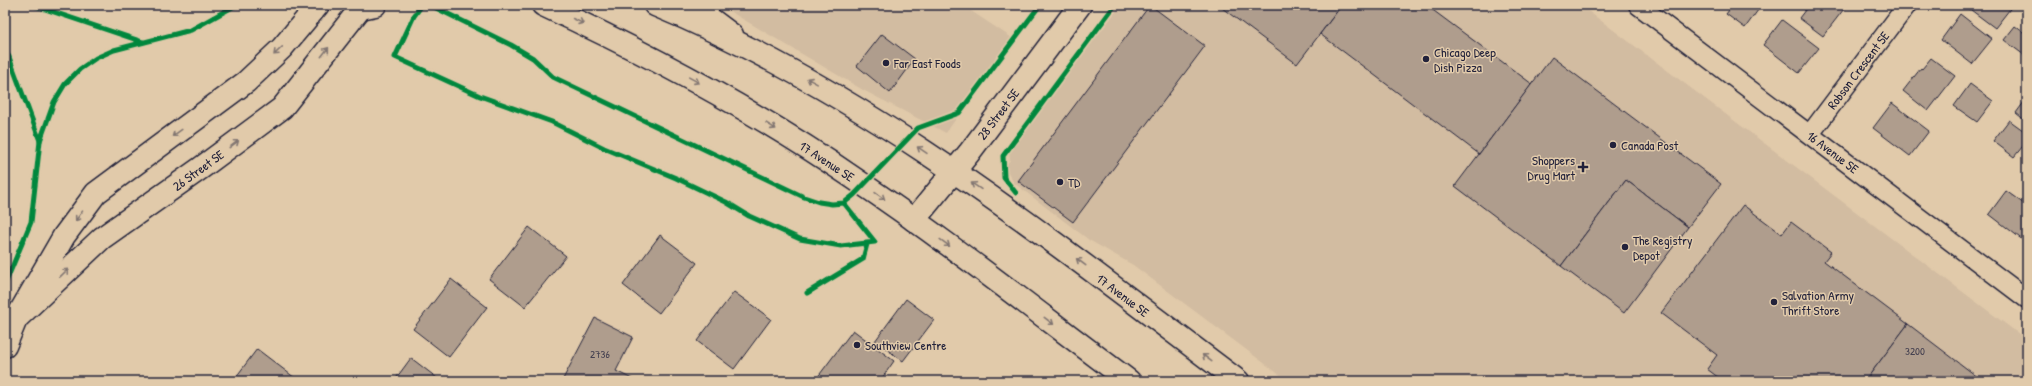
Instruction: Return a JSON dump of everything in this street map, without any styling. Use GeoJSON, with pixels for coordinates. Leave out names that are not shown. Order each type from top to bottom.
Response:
{"type":"FeatureCollection","features":[{"type":"Feature","properties":{"kind":"main road","name":"26 Street SE"},"geometry":{"type":"LineString","coordinates":[[5,346],[16,319],[64,236],[96,193],[246,82],[282,48],[318,5]]}},
{"type":"Feature","properties":{"kind":"main road","name":"17 Avenue SE"},"geometry":{"type":"LineString","coordinates":[[543,5],[643,54],[738,105],[854,178],[914,220],[1129,381]]}},
{"type":"Feature","properties":{"kind":"main road","name":"17 Avenue SE"},"geometry":{"type":"LineString","coordinates":[[656,5],[744,44],[842,98],[891,128],[1011,210],[1238,381]]}},
{"type":"Feature","properties":{"kind":"main road","name":"17 Avenue SE"},"geometry":{"type":"LineString","coordinates":[[692,5],[744,44]]}},
{"type":"Feature","properties":{"kind":"main road","name":"28 Street SE"},"geometry":{"type":"LineString","coordinates":[[914,220],[954,172],[1080,5]]}},
{"type":"Feature","properties":{"kind":"main road","name":"26 Street SE"},"geometry":{"type":"LineString","coordinates":[[16,319],[102,238],[202,168],[282,108],[366,6]]}},
{"type":"Feature","properties":{"kind":"street","name":"16 Avenue SE"},"geometry":{"type":"LineString","coordinates":[[1638,5],[2027,299]]}},
{"type":"Feature","properties":{"kind":"street","name":"Robson Crescent SE"},"geometry":{"type":"LineString","coordinates":[[1810,134],[1907,5]]}},
{"type":"Feature","properties":{"kind":"shaded area"},"geometry":{"type":"Polygon","coordinates":[[[719,5],[962,5],[1012,38],[946,133],[863,90],[719,5]]]}},
{"type":"Feature","properties":{"kind":"shaded area"},"geometry":{"type":"Polygon","coordinates":[[[1121,5],[1580,5],[2027,340],[2027,381],[1288,381],[1133,265],[1089,240],[1014,183],[1005,167],[1010,160],[1009,150],[1121,5]]]}},
{"type":"Feature","properties":{"kind":"building"},"geometry":{"type":"Polygon","coordinates":[[[1150,5],[1205,46],[1073,222],[1018,181],[1150,5]]]}},
{"type":"Feature","properties":{"kind":"building"},"geometry":{"type":"Polygon","coordinates":[[[1218,5],[1342,5],[1297,64],[1218,5]]]}},
{"type":"Feature","properties":{"kind":"building","name":"Chicago Deep Dish Pizza"},"geometry":{"type":"Polygon","coordinates":[[[1342,5],[1426,5],[1532,84],[1479,154],[1320,34],[1342,5]]]}},
{"type":"Feature","properties":{"kind":"building"},"geometry":{"type":"Polygon","coordinates":[[[1733,5],[1761,6],[1745,28],[1726,14],[1733,5]]]}},
{"type":"Feature","properties":{"kind":"building"},"geometry":{"type":"Polygon","coordinates":[[[1809,5],[1847,5],[1823,36],[1799,18],[1809,5]]]}},
{"type":"Feature","properties":{"kind":"building"},"geometry":{"type":"Polygon","coordinates":[[[1968,5],[2013,5],[1995,28],[1967,7],[1968,5]]]}},
{"type":"Feature","properties":{"kind":"building"},"geometry":{"type":"Polygon","coordinates":[[[1960,14],[1992,39],[1972,64],[1941,40],[1960,14]]]}},
{"type":"Feature","properties":{"kind":"building"},"geometry":{"type":"Polygon","coordinates":[[[1782,20],[1819,48],[1799,73],[1763,45],[1782,20]]]}},
{"type":"Feature","properties":{"kind":"building"},"geometry":{"type":"Polygon","coordinates":[[[2015,26],[2027,35],[2027,52],[2024,55],[2004,40],[2015,26]]]}},
{"type":"Feature","properties":{"kind":"building","name":"Far East Foods"},"geometry":{"type":"Polygon","coordinates":[[[882,34],[915,59],[890,93],[857,66],[882,34]]]}},
{"type":"Feature","properties":{"kind":"building","name":"Shoppers Drug Mart"},"geometry":{"type":"Polygon","coordinates":[[[1552,57],[1721,184],[1688,227],[1626,180],[1561,266],[1455,186],[1552,57]]]}},
{"type":"Feature","properties":{"kind":"building"},"geometry":{"type":"Polygon","coordinates":[[[1931,58],[1955,76],[1928,111],[1903,91],[1931,58]]]}},
{"type":"Feature","properties":{"kind":"building"},"geometry":{"type":"Polygon","coordinates":[[[1970,84],[1993,101],[1977,122],[1954,106],[1970,84]]]}},
{"type":"Feature","properties":{"kind":"building"},"geometry":{"type":"Polygon","coordinates":[[[2027,98],[2027,122],[2016,113],[2027,98]]]}},
{"type":"Feature","properties":{"kind":"building"},"geometry":{"type":"Polygon","coordinates":[[[1892,103],[1929,131],[1910,156],[1873,128],[1892,103]]]}},
{"type":"Feature","properties":{"kind":"building"},"geometry":{"type":"Polygon","coordinates":[[[2009,120],[2027,133],[2027,141],[2014,157],[1993,141],[2009,120]]]}},
{"type":"Feature","properties":{"kind":"building","name":"The Registry Depot"},"geometry":{"type":"Polygon","coordinates":[[[1626,180],[1688,227],[1624,313],[1561,266],[1626,180]]]}},
{"type":"Feature","properties":{"kind":"building"},"geometry":{"type":"Polygon","coordinates":[[[2006,191],[2027,206],[2027,237],[2024,241],[1989,214],[2006,191]]]}},
{"type":"Feature","properties":{"kind":"building","name":"Salvation Army Thrift Store"},"geometry":{"type":"Polygon","coordinates":[[[1743,205],[1782,234],[1791,222],[1831,252],[1824,261],[1908,324],[1865,381],[1723,381],[1707,369],[1717,355],[1661,313],[1743,205]]]}},
{"type":"Feature","properties":{"kind":"building"},"geometry":{"type":"Polygon","coordinates":[[[529,227],[566,256],[525,307],[489,279],[529,227]]]}},
{"type":"Feature","properties":{"kind":"building"},"geometry":{"type":"Polygon","coordinates":[[[660,235],[697,263],[659,313],[623,285],[660,235]]]}},
{"type":"Feature","properties":{"kind":"building"},"geometry":{"type":"Polygon","coordinates":[[[451,279],[487,307],[449,357],[413,329],[451,279]]]}},
{"type":"Feature","properties":{"kind":"building"},"geometry":{"type":"Polygon","coordinates":[[[734,292],[771,319],[734,369],[697,341],[734,292]]]}},
{"type":"Feature","properties":{"kind":"building"},"geometry":{"type":"Polygon","coordinates":[[[906,299],[934,320],[903,361],[875,341],[906,299]]]}},
{"type":"Feature","properties":{"kind":"building"},"geometry":{"type":"Polygon","coordinates":[[[595,318],[633,337],[616,371],[636,381],[562,381],[595,318]]]}},
{"type":"Feature","properties":{"kind":"building"},"geometry":{"type":"Polygon","coordinates":[[[1908,324],[1979,378],[1977,381],[1865,381],[1908,324]]]}},
{"type":"Feature","properties":{"kind":"building","name":"Southview Centre"},"geometry":{"type":"Polygon","coordinates":[[[853,330],[894,361],[880,381],[821,381],[817,378],[853,330]]]}},
{"type":"Feature","properties":{"kind":"building"},"geometry":{"type":"Polygon","coordinates":[[[257,349],[295,378],[293,381],[233,381],[257,349]]]}},
{"type":"Feature","properties":{"kind":"building"},"geometry":{"type":"Polygon","coordinates":[[[411,358],[441,381],[394,381],[411,358]]]}},
{"type":"Feature","properties":{"kind":"cycle path"},"geometry":{"type":"LineString","coordinates":[[33,5],[143,42]]}},
{"type":"Feature","properties":{"kind":"cycle path"},"geometry":{"type":"LineString","coordinates":[[40,141],[54,102],[65,84],[80,69],[96,58],[114,50],[191,30],[236,5]]}},
{"type":"Feature","properties":{"kind":"cycle path"},"geometry":{"type":"LineString","coordinates":[[422,5],[414,16],[395,57],[480,96],[552,122],[604,148],[676,178],[726,202],[749,216],[800,239],[841,246],[875,242],[844,203]]}},
{"type":"Feature","properties":{"kind":"cycle path"},"geometry":{"type":"LineString","coordinates":[[423,6],[434,7],[511,45],[533,58],[553,77],[804,197],[819,202],[832,204],[844,203],[854,195],[918,128],[959,113],[1040,5]]}},
{"type":"Feature","properties":{"kind":"cycle path"},"geometry":{"type":"LineString","coordinates":[[1016,193],[1004,178],[1003,156],[1115,5]]}},
{"type":"Feature","properties":{"kind":"cycle path"},"geometry":{"type":"LineString","coordinates":[[5,51],[9,57],[40,141],[31,222],[5,284]]}},
{"type":"Feature","properties":{"kind":"cycle path"},"geometry":{"type":"LineString","coordinates":[[807,293],[863,259],[867,244]]}},
{"type":"Feature","properties":{"kind":"place","name":"Chicago Deep Dish Pizza"},"geometry":{"type":"Point","coordinates":[1426,59]}},
{"type":"Feature","properties":{"kind":"place","name":"Far East Foods"},"geometry":{"type":"Point","coordinates":[886,63]}},
{"type":"Feature","properties":{"kind":"place","name":"Canada Post"},"geometry":{"type":"Point","coordinates":[1613,145]}},
{"type":"Feature","properties":{"kind":"place","name":"Shoppers Drug Mart"},"geometry":{"type":"Point","coordinates":[1583,167]}},
{"type":"Feature","properties":{"kind":"place","name":"TD"},"geometry":{"type":"Point","coordinates":[1060,182]}},
{"type":"Feature","properties":{"kind":"place","name":"The Registry Depot"},"geometry":{"type":"Point","coordinates":[1625,247]}},
{"type":"Feature","properties":{"kind":"place","name":"Salvation Army Thrift Store"},"geometry":{"type":"Point","coordinates":[1774,302]}},
{"type":"Feature","properties":{"kind":"place","name":"Southview Centre"},"geometry":{"type":"Point","coordinates":[857,345]}}]}
